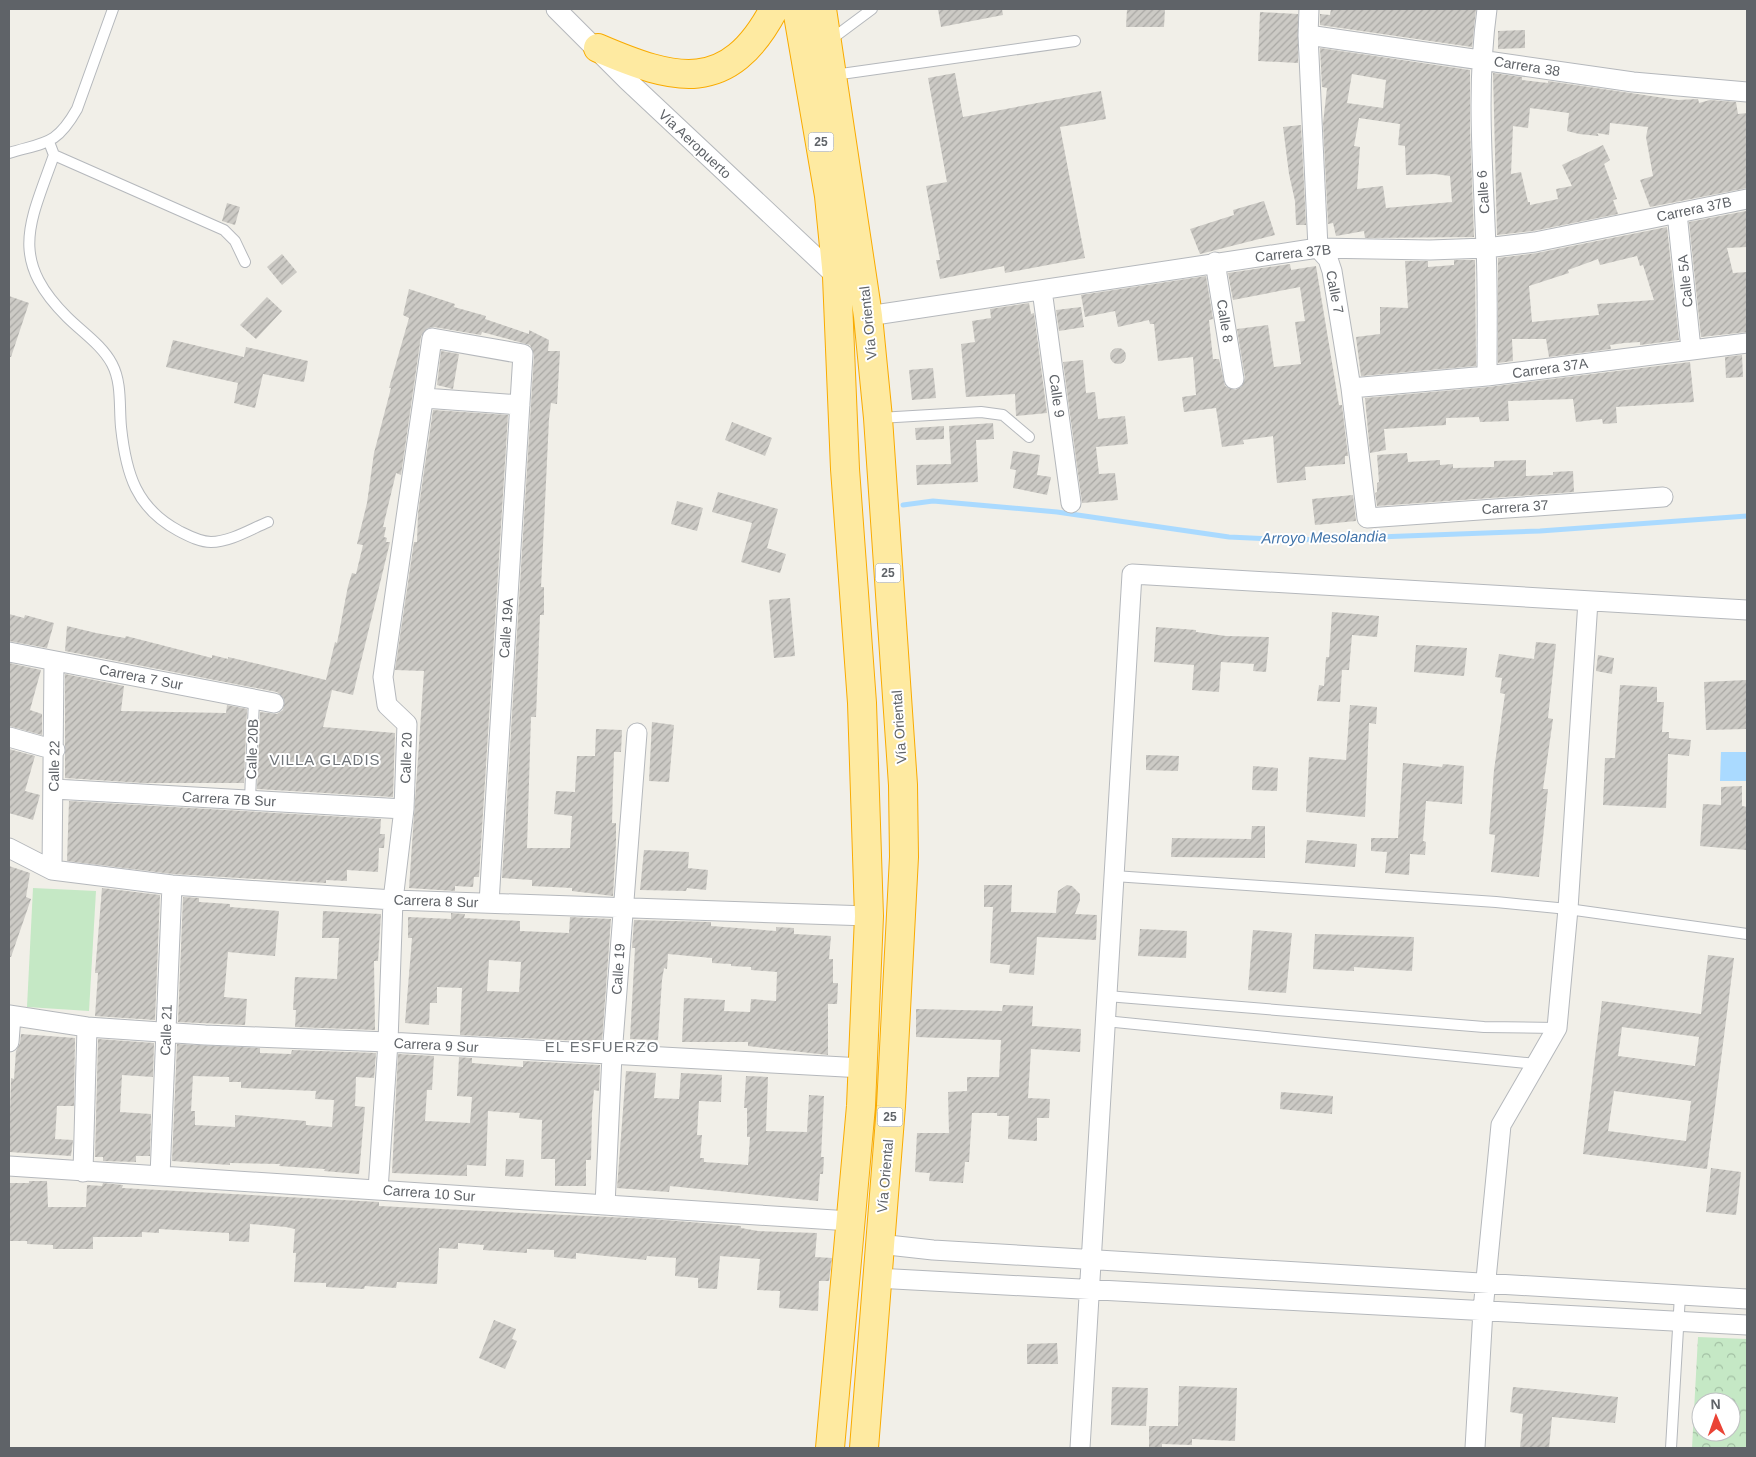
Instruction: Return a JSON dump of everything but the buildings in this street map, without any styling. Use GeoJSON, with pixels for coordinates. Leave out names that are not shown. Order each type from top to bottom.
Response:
{"type":"FeatureCollection","features":[{"type":"Feature","properties":{"kind":"highway"},"geometry":{"type":"LineString","coordinates":[[598,48],[644,68],[665,73],[687,75],[707,72],[739,56],[752,43],[774,9]]}},
{"type":"Feature","properties":{"kind":"highway","name":"Vía Oriental"},"geometry":{"type":"LineString","coordinates":[[797,9],[830,196],[837,277],[845,469],[862,703],[870,916],[863,1068],[830,1448]]}},
{"type":"Feature","properties":{"kind":"highway","name":"Vía Oriental"},"geometry":{"type":"LineString","coordinates":[[822,9],[868,316],[878,418],[903,785],[904,856],[891,1106],[864,1448]]}},
{"type":"Feature","properties":{"kind":"street","name":"Vía Aeropuerto"},"geometry":{"type":"LineString","coordinates":[[556,9],[598,48],[627,80],[837,277]]}},
{"type":"Feature","properties":{"kind":"street","name":"Calle 7"},"geometry":{"type":"LineString","coordinates":[[1309,9],[1308,35],[1318,248],[1328,259],[1332,271],[1351,388],[1367,518]]}},
{"type":"Feature","properties":{"kind":"street","name":"Calle 6"},"geometry":{"type":"LineString","coordinates":[[1487,9],[1481,59],[1481,164],[1486,248],[1487,376]]}},
{"type":"Feature","properties":{"kind":"street","name":"Carrera 38"},"geometry":{"type":"LineString","coordinates":[[1308,35],[1633,82],[1747,92]]}},
{"type":"Feature","properties":{"kind":"street","name":"Carrera 37B"},"geometry":{"type":"LineString","coordinates":[[868,316],[1318,248],[1396,251],[1486,248],[1535,242],[1747,198]]}},
{"type":"Feature","properties":{"kind":"street","name":"Calle 5A"},"geometry":{"type":"LineString","coordinates":[[1678,213],[1691,349]]}},
{"type":"Feature","properties":{"kind":"street","name":"Calle 8"},"geometry":{"type":"LineString","coordinates":[[1216,262],[1234,379]]}},
{"type":"Feature","properties":{"kind":"street","name":"Calle 9"},"geometry":{"type":"LineString","coordinates":[[1042,290],[1071,502]]}},
{"type":"Feature","properties":{"kind":"street","name":"Calle 20"},"geometry":{"type":"LineString","coordinates":[[378,1190],[388,1042],[393,900],[404,808],[407,724],[387,705],[383,691],[383,677],[432,338],[523,354]]}},
{"type":"Feature","properties":{"kind":"street","name":"Carrera 37A"},"geometry":{"type":"LineString","coordinates":[[1351,388],[1487,376],[1747,343]]}},
{"type":"Feature","properties":{"kind":"street","name":"Calle 19A"},"geometry":{"type":"LineString","coordinates":[[489,903],[523,354]]}},
{"type":"Feature","properties":{"kind":"street"},"geometry":{"type":"LineString","coordinates":[[424,398],[520,405]]}},
{"type":"Feature","properties":{"kind":"street","name":"Carrera 37"},"geometry":{"type":"LineString","coordinates":[[1367,518],[1663,497]]}},
{"type":"Feature","properties":{"kind":"street"},"geometry":{"type":"LineString","coordinates":[[1080,1448],[1132,574],[1747,610]]}},
{"type":"Feature","properties":{"kind":"street"},"geometry":{"type":"LineString","coordinates":[[1475,1448],[1483,1310],[1501,1126],[1557,1028],[1568,908],[1588,601]]}},
{"type":"Feature","properties":{"kind":"street","name":"Carrera 7 Sur"},"geometry":{"type":"LineString","coordinates":[[9,652],[274,703]]}},
{"type":"Feature","properties":{"kind":"street","name":"Calle 22"},"geometry":{"type":"LineString","coordinates":[[52,870],[55,750],[54,661]]}},
{"type":"Feature","properties":{"kind":"street","name":"Calle 19"},"geometry":{"type":"LineString","coordinates":[[605,1205],[612,1054],[637,733]]}},
{"type":"Feature","properties":{"kind":"street"},"geometry":{"type":"LineString","coordinates":[[9,737],[55,750]]}},
{"type":"Feature","properties":{"kind":"street","name":"Carrera 7B Sur"},"geometry":{"type":"LineString","coordinates":[[54,789],[404,808]]}},
{"type":"Feature","properties":{"kind":"street","name":"Carrera 8 Sur"},"geometry":{"type":"LineString","coordinates":[[9,848],[52,870],[172,884],[393,900],[870,916]]}},
{"type":"Feature","properties":{"kind":"street","name":"Calle 21"},"geometry":{"type":"LineString","coordinates":[[160,1176],[172,884]]}},
{"type":"Feature","properties":{"kind":"street"},"geometry":{"type":"LineString","coordinates":[[9,1042],[10,1016]]}},
{"type":"Feature","properties":{"kind":"street","name":"Carrera 9 Sur"},"geometry":{"type":"LineString","coordinates":[[10,1016],[87,1026],[166,1032],[863,1068]]}},
{"type":"Feature","properties":{"kind":"street"},"geometry":{"type":"LineString","coordinates":[[83,1172],[87,1026]]}},
{"type":"Feature","properties":{"kind":"street","name":"Carrera 10 Sur"},"geometry":{"type":"LineString","coordinates":[[9,1166],[850,1221]]}},
{"type":"Feature","properties":{"kind":"street"},"geometry":{"type":"LineString","coordinates":[[879,1244],[933,1250],[1747,1299]]}},
{"type":"Feature","properties":{"kind":"street"},"geometry":{"type":"LineString","coordinates":[[876,1278],[1747,1325]]}},
{"type":"Feature","properties":{"kind":"lane"},"geometry":{"type":"LineString","coordinates":[[9,153],[49,142],[69,124],[77,109],[113,9]]}},
{"type":"Feature","properties":{"kind":"lane"},"geometry":{"type":"LineString","coordinates":[[828,41],[872,9]]}},
{"type":"Feature","properties":{"kind":"lane"},"geometry":{"type":"LineString","coordinates":[[832,75],[902,67],[1076,41]]}},
{"type":"Feature","properties":{"kind":"lane"},"geometry":{"type":"LineString","coordinates":[[49,142],[54,155],[31,223],[28,238],[29,254],[34,269],[51,301],[98,345],[112,363],[117,375],[121,428],[130,473],[145,506],[168,525],[182,533],[211,542],[222,540],[268,522]]}},
{"type":"Feature","properties":{"kind":"lane"},"geometry":{"type":"LineString","coordinates":[[54,155],[224,230],[235,241],[245,262]]}},
{"type":"Feature","properties":{"kind":"lane"},"geometry":{"type":"LineString","coordinates":[[878,418],[981,412],[1003,415],[1030,438]]}},
{"type":"Feature","properties":{"kind":"lane","name":"Calle 20B"},"geometry":{"type":"LineString","coordinates":[[250,800],[254,699]]}},
{"type":"Feature","properties":{"kind":"lane"},"geometry":{"type":"LineString","coordinates":[[1114,876],[1568,908],[1747,934]]}},
{"type":"Feature","properties":{"kind":"lane"},"geometry":{"type":"LineString","coordinates":[[1107,996],[1484,1026],[1557,1028]]}},
{"type":"Feature","properties":{"kind":"lane"},"geometry":{"type":"LineString","coordinates":[[1105,1022],[1537,1064]]}},
{"type":"Feature","properties":{"kind":"lane"},"geometry":{"type":"LineString","coordinates":[[1671,1448],[1680,1295]]}},
{"type":"Feature","properties":{"kind":"green space"},"geometry":{"type":"Polygon","coordinates":[[[33,888],[96,891],[89,1011],[27,1007],[33,888]]]}},
{"type":"Feature","properties":{"kind":"green space"},"geometry":{"type":"Polygon","coordinates":[[[1698,1337],[1747,1339],[1747,1448],[1692,1448],[1692,1442],[1741,1442],[1741,1392],[1695,1392],[1698,1337]]]}},
{"type":"Feature","properties":{"kind":"water"},"geometry":{"type":"Polygon","coordinates":[[[1721,752],[1747,752],[1747,781],[1720,781],[1721,752]]]}},
{"type":"Feature","properties":{"kind":"waterway","name":"Arroyo Mesolandia"},"geometry":{"type":"LineString","coordinates":[[903,505],[933,501],[1057,512],[1229,537],[1297,540],[1540,531],[1747,516]]}},
{"type":"Feature","properties":{"kind":"district","name":"VILLA GLADIS"},"geometry":{"type":"Point","coordinates":[325,759]}},
{"type":"Feature","properties":{"kind":"district","name":"EL ESFUERZO"},"geometry":{"type":"Point","coordinates":[602,1046]}}]}
